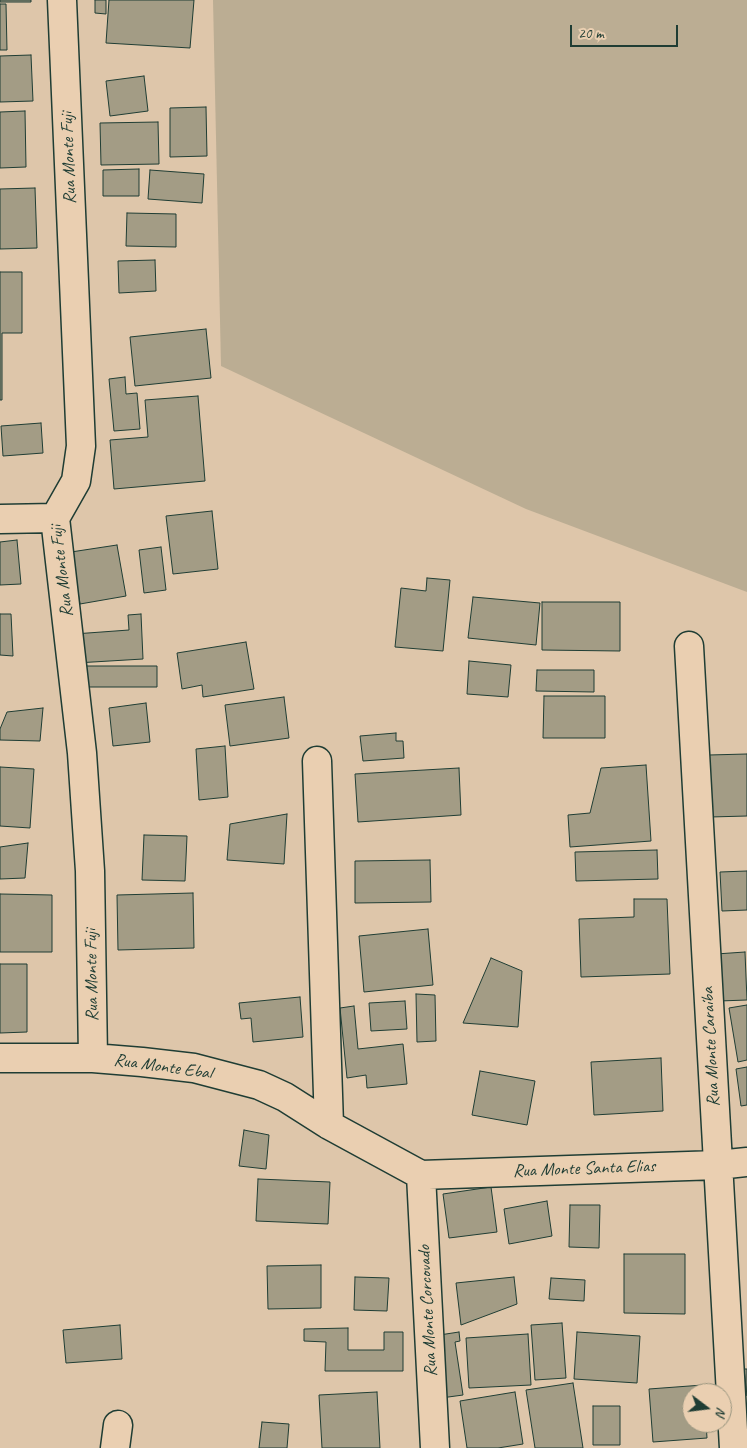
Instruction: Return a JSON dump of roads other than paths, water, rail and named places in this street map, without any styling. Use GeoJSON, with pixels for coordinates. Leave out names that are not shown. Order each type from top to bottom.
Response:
{"type":"FeatureCollection","features":[{"type":"Feature","properties":{"kind":"street","name":"Rua Monte Fuji"},"geometry":{"type":"LineString","coordinates":[[62,0],[81,446],[76,481],[55,518],[82,762],[90,871],[93,1058]]}},
{"type":"Feature","properties":{"kind":"street"},"geometry":{"type":"LineString","coordinates":[[0,519],[55,518]]}},
{"type":"Feature","properties":{"kind":"street","name":"Rua Monte Caraíba"},"geometry":{"type":"LineString","coordinates":[[689,646],[734,1448]]}},
{"type":"Feature","properties":{"kind":"street"},"geometry":{"type":"LineString","coordinates":[[317,761],[329,1125]]}},
{"type":"Feature","properties":{"kind":"street","name":"Rua Monte Ebal"},"geometry":{"type":"LineString","coordinates":[[0,1058],[93,1058],[194,1068],[259,1085],[285,1097],[329,1125],[421,1175]]}},
{"type":"Feature","properties":{"kind":"street","name":"Rua Monte Santa Elias"},"geometry":{"type":"LineString","coordinates":[[421,1175],[718,1165],[747,1162]]}},
{"type":"Feature","properties":{"kind":"street","name":"Rua Monte Corcovado"},"geometry":{"type":"LineString","coordinates":[[421,1175],[435,1448]]}}]}
